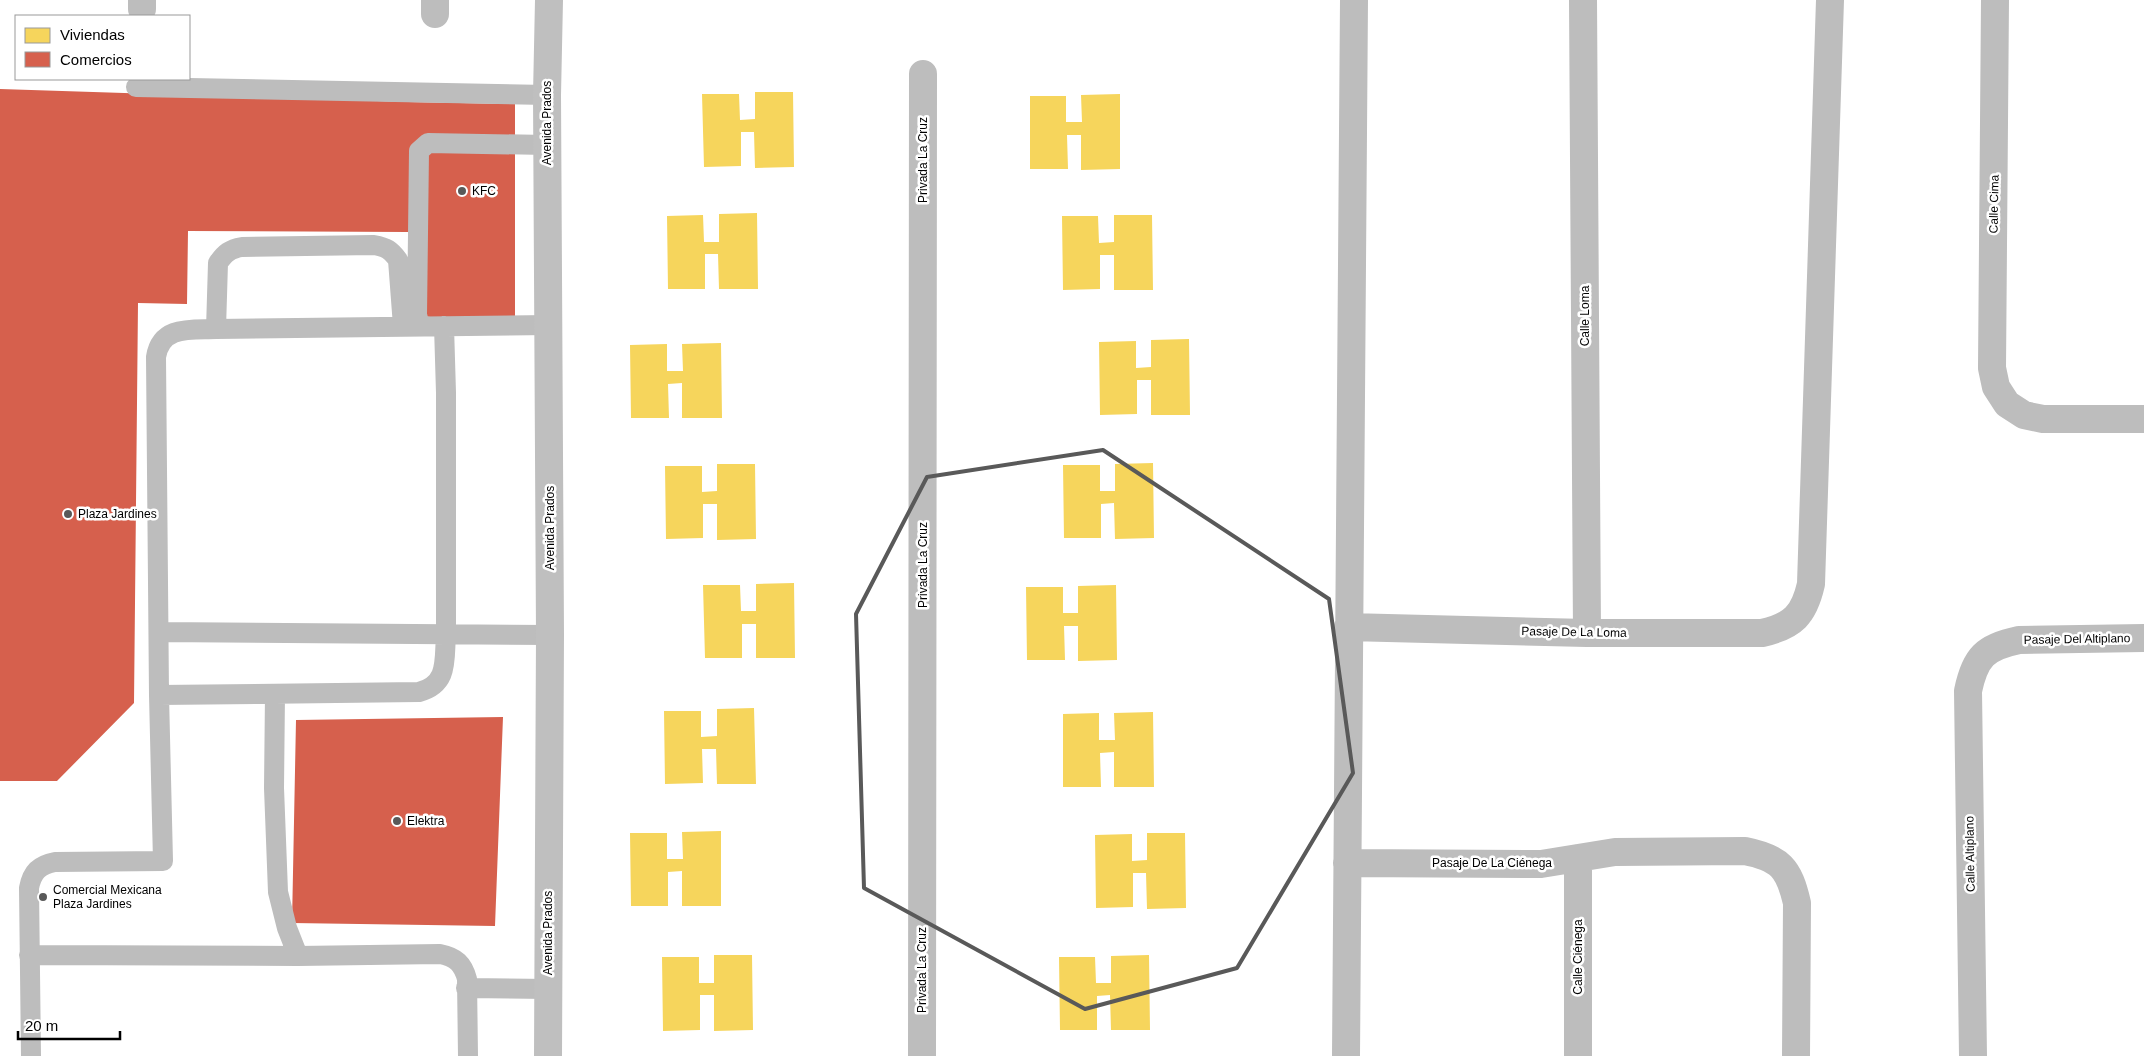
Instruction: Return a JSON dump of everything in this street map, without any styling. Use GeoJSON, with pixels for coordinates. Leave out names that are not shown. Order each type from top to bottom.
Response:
{"type":"FeatureCollection","features":[{"type":"Feature","properties":{"kind":"main road","name":"Avenida Prados"},"geometry":{"type":"LineString","coordinates":[[548,0],[550,635],[548,1056]]}},
{"type":"Feature","properties":{"kind":"street"},"geometry":{"type":"LineString","coordinates":[[1346,1056],[1354,0]]}},
{"type":"Feature","properties":{"kind":"street","name":"Calle Loma"},"geometry":{"type":"LineString","coordinates":[[1583,0],[1587,633]]}},
{"type":"Feature","properties":{"kind":"street","name":"Pasaje De La Loma"},"geometry":{"type":"LineString","coordinates":[[1348,627],[1587,633],[1762,633],[1780,629],[1797,618],[1807,602],[1811,584],[1830,0]]}},
{"type":"Feature","properties":{"kind":"street","name":"Calle Cima"},"geometry":{"type":"LineString","coordinates":[[1996,0],[1992,368],[1996,387],[2007,404],[2024,415],[2043,419],[2144,419]]}},
{"type":"Feature","properties":{"kind":"street","name":"Privada La Cruz"},"geometry":{"type":"LineString","coordinates":[[922,1056],[923,74]]}},
{"type":"Feature","properties":{"kind":"street","name":"Pasaje Del Altiplano"},"geometry":{"type":"LineString","coordinates":[[1983,655],[1999,644],[2019,640],[2144,638]]}},
{"type":"Feature","properties":{"kind":"street","name":"Calle Altiplano"},"geometry":{"type":"LineString","coordinates":[[1974,1056],[1968,690],[1972,671],[1983,655]]}},
{"type":"Feature","properties":{"kind":"street","name":"Pasaje De La Ciénega"},"geometry":{"type":"LineString","coordinates":[[1347,863],[1542,864],[1615,852],[1745,852],[1765,855],[1782,866],[1793,883],[1797,902],[1796,1056]]}},
{"type":"Feature","properties":{"kind":"street","name":"Calle Ciénega"},"geometry":{"type":"LineString","coordinates":[[1578,858],[1578,1056]]}},
{"type":"Feature","properties":{"kind":"lane"},"geometry":{"type":"LineString","coordinates":[[136,87],[547,95]]}},
{"type":"Feature","properties":{"kind":"lane"},"geometry":{"type":"LineString","coordinates":[[412,326],[416,315],[419,151],[428,143],[547,145]]}},
{"type":"Feature","properties":{"kind":"lane"},"geometry":{"type":"LineString","coordinates":[[216,329],[218,263],[232,249],[242,247],[384,246],[398,260],[412,326]]}},
{"type":"Feature","properties":{"kind":"lane"},"geometry":{"type":"LineString","coordinates":[[31,1056],[29,888],[31,878],[36,870],[45,864],[54,862],[163,861],[159,695],[158,347],[163,339],[171,333],[180,331],[216,329],[549,325]]}},
{"type":"Feature","properties":{"kind":"lane"},"geometry":{"type":"LineString","coordinates":[[159,695],[410,692],[428,690],[436,685],[441,677],[446,634],[446,392],[444,326]]}},
{"type":"Feature","properties":{"kind":"lane"},"geometry":{"type":"LineString","coordinates":[[159,632],[550,635]]}},
{"type":"Feature","properties":{"kind":"lane"},"geometry":{"type":"LineString","coordinates":[[275,694],[274,788],[278,892],[287,928],[298,956]]}},
{"type":"Feature","properties":{"kind":"lane"},"geometry":{"type":"LineString","coordinates":[[29,955],[298,956],[440,954],[451,956],[459,961],[464,970],[468,1056]]}},
{"type":"Feature","properties":{"kind":"lane"},"geometry":{"type":"LineString","coordinates":[[466,988],[548,989]]}},
{"type":"Feature","properties":{"kind":"highlighted area"},"geometry":{"type":"Polygon","coordinates":[[[1103,450],[1329,599],[1353,773],[1237,968],[1085,1009],[864,888],[856,614],[927,477],[1103,450]]]}},
{"type":"Feature","properties":{"kind":"building: Viviendas"},"geometry":{"type":"Polygon","coordinates":[[[755,92],[793,92],[794,167],[755,168],[754,132],[741,132],[741,166],[704,167],[702,94],[739,94],[740,120],[755,119],[755,92]]]}},
{"type":"Feature","properties":{"kind":"building: Viviendas"},"geometry":{"type":"Polygon","coordinates":[[[1120,94],[1120,169],[1081,170],[1081,135],[1067,135],[1068,169],[1030,169],[1030,96],[1066,96],[1066,122],[1082,122],[1081,95],[1120,94]]]}},
{"type":"Feature","properties":{"kind":"building: Viviendas"},"geometry":{"type":"Polygon","coordinates":[[[757,213],[758,289],[719,289],[718,254],[705,254],[705,289],[668,289],[667,216],[703,215],[704,242],[719,242],[719,214],[757,213]]]}},
{"type":"Feature","properties":{"kind":"building: Viviendas"},"geometry":{"type":"Polygon","coordinates":[[[1114,215],[1152,215],[1153,290],[1114,290],[1114,255],[1100,255],[1100,289],[1063,290],[1062,216],[1098,216],[1099,243],[1114,242],[1114,215]]]}},
{"type":"Feature","properties":{"kind":"building: Viviendas"},"geometry":{"type":"Polygon","coordinates":[[[1189,339],[1190,415],[1151,415],[1151,380],[1137,380],[1137,414],[1100,415],[1099,342],[1136,341],[1136,368],[1151,367],[1151,340],[1189,339]]]}},
{"type":"Feature","properties":{"kind":"building: Viviendas"},"geometry":{"type":"Polygon","coordinates":[[[721,343],[722,418],[682,418],[682,383],[668,384],[669,418],[631,418],[630,345],[667,344],[667,371],[683,371],[682,344],[721,343]]]}},
{"type":"Feature","properties":{"kind":"building: Viviendas"},"geometry":{"type":"Polygon","coordinates":[[[1153,463],[1154,538],[1115,539],[1114,503],[1101,504],[1101,538],[1064,538],[1063,465],[1100,465],[1100,491],[1115,491],[1115,464],[1153,463]]]}},
{"type":"Feature","properties":{"kind":"building: Viviendas"},"geometry":{"type":"Polygon","coordinates":[[[717,464],[755,464],[756,539],[717,540],[717,504],[703,504],[703,538],[666,539],[665,466],[702,466],[702,492],[717,491],[717,464]]]}},
{"type":"Feature","properties":{"kind":"building: Viviendas"},"geometry":{"type":"Polygon","coordinates":[[[794,583],[795,658],[756,658],[756,624],[742,624],[742,658],[705,658],[703,585],[740,585],[741,611],[756,611],[756,584],[794,583]]]}},
{"type":"Feature","properties":{"kind":"building: Viviendas"},"geometry":{"type":"Polygon","coordinates":[[[1116,585],[1117,660],[1078,661],[1078,626],[1064,626],[1065,660],[1027,660],[1026,587],[1063,587],[1063,613],[1078,613],[1078,586],[1116,585]]]}},
{"type":"Feature","properties":{"kind":"building: Viviendas"},"geometry":{"type":"Polygon","coordinates":[[[754,708],[756,784],[717,784],[716,749],[702,749],[703,783],[665,784],[664,711],[701,711],[701,737],[717,736],[717,709],[754,708]]]}},
{"type":"Feature","properties":{"kind":"building: Viviendas"},"geometry":{"type":"Polygon","coordinates":[[[1153,712],[1154,787],[1114,787],[1114,752],[1100,753],[1101,787],[1063,787],[1063,714],[1099,713],[1099,740],[1115,740],[1114,713],[1153,712]]]}},
{"type":"Feature","properties":{"kind":"building: Viviendas"},"geometry":{"type":"Polygon","coordinates":[[[721,831],[721,906],[682,906],[682,871],[668,872],[668,906],[631,906],[630,833],[667,833],[667,859],[683,859],[682,832],[721,831]]]}},
{"type":"Feature","properties":{"kind":"building: Viviendas"},"geometry":{"type":"Polygon","coordinates":[[[1147,833],[1185,833],[1186,908],[1147,909],[1146,873],[1133,873],[1133,907],[1096,908],[1095,835],[1132,834],[1132,861],[1147,860],[1147,833]]]}},
{"type":"Feature","properties":{"kind":"building: Viviendas"},"geometry":{"type":"Polygon","coordinates":[[[714,955],[752,955],[753,1030],[714,1031],[714,995],[700,995],[700,1030],[663,1031],[662,957],[699,957],[699,983],[714,983],[714,955]]]}},
{"type":"Feature","properties":{"kind":"building: Viviendas"},"geometry":{"type":"Polygon","coordinates":[[[1149,955],[1150,1030],[1111,1030],[1110,995],[1097,996],[1097,1030],[1060,1030],[1059,957],[1095,957],[1096,983],[1111,983],[1111,956],[1149,955]]]}},
{"type":"Feature","properties":{"kind":"building: Comercios","name":"Plaza Jardines"},"geometry":{"type":"Polygon","coordinates":[[[0,89],[515,104],[515,325],[409,315],[408,232],[188,231],[187,304],[138,303],[134,703],[57,781],[0,781],[0,89]]]}},
{"type":"Feature","properties":{"kind":"building: Comercios","name":"Elektra"},"geometry":{"type":"Polygon","coordinates":[[[503,717],[495,926],[292,923],[296,720],[503,717]]]}},
{"type":"Feature","properties":{"kind":"place","name":"KFC"},"geometry":{"type":"Point","coordinates":[462,191]}},
{"type":"Feature","properties":{"kind":"place","name":"Plaza Jardines"},"geometry":{"type":"Point","coordinates":[68,514]}},
{"type":"Feature","properties":{"kind":"place","name":"Elektra"},"geometry":{"type":"Point","coordinates":[397,821]}},
{"type":"Feature","properties":{"kind":"place","name":"Comercial Mexicana Plaza Jardines"},"geometry":{"type":"Point","coordinates":[43,897]}}]}
